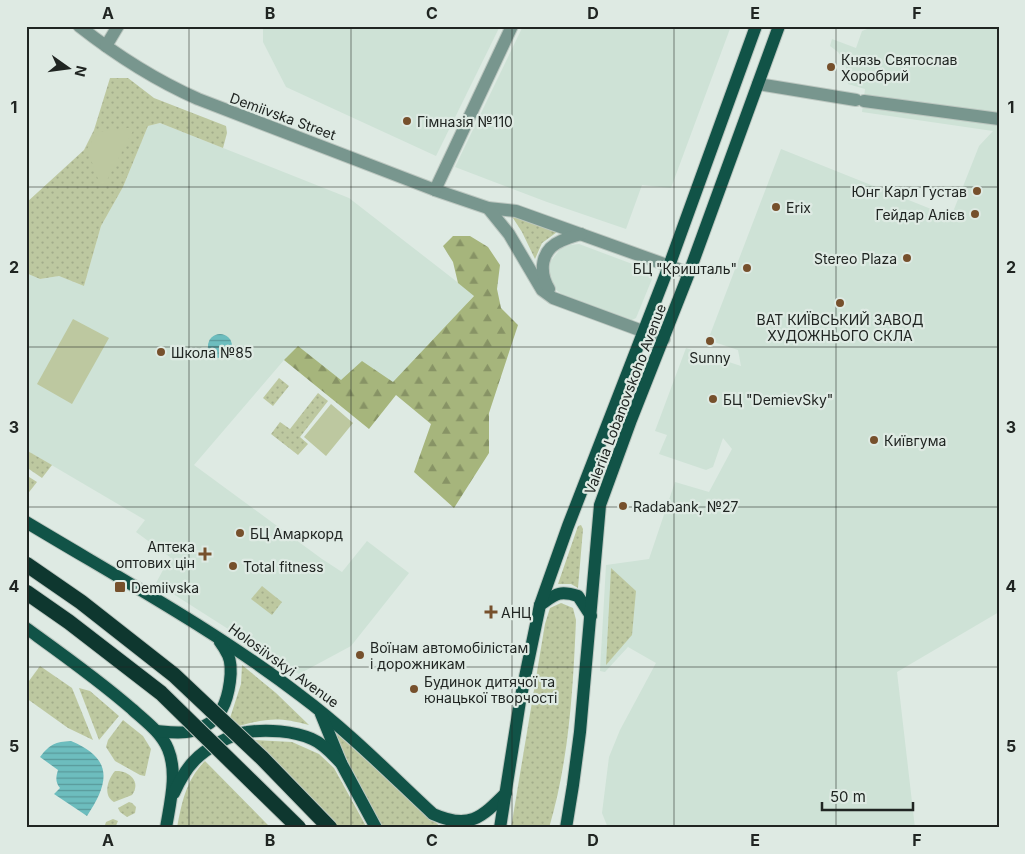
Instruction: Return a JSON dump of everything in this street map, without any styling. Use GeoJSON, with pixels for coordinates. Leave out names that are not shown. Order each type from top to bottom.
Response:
{"type":"FeatureCollection","features":[{"type":"Feature","properties":{"kind":"highway"},"geometry":{"type":"LineString","coordinates":[[26,564],[81,602],[174,675],[262,758],[330,828]]}},
{"type":"Feature","properties":{"kind":"highway"},"geometry":{"type":"LineString","coordinates":[[26,592],[69,622],[160,693],[299,828]]}},
{"type":"Feature","properties":{"kind":"main road","name":"Valeriia Lobanovskoho Avenue"},"geometry":{"type":"LineString","coordinates":[[500,828],[520,701],[540,605],[568,526],[669,266],[756,26]]}},
{"type":"Feature","properties":{"kind":"main road","name":"Valeriia Lobanovskoho Avenue"},"geometry":{"type":"LineString","coordinates":[[566,828],[574,785],[600,505],[631,420],[689,273],[779,26]]}},
{"type":"Feature","properties":{"kind":"main road","name":"Holosiivskyi Avenue"},"geometry":{"type":"LineString","coordinates":[[26,522],[216,636],[257,664],[320,711],[433,814],[450,822],[478,818],[506,793]]}},
{"type":"Feature","properties":{"kind":"main road"},"geometry":{"type":"LineString","coordinates":[[540,605],[555,595],[565,592],[578,596],[591,616]]}},
{"type":"Feature","properties":{"kind":"main road"},"geometry":{"type":"LineString","coordinates":[[26,628],[106,686],[157,731],[168,748],[172,767],[172,798],[166,828]]}},
{"type":"Feature","properties":{"kind":"main road"},"geometry":{"type":"LineString","coordinates":[[157,731],[171,733],[191,732],[209,724],[222,709],[230,684],[231,670],[229,656],[216,636]]}},
{"type":"Feature","properties":{"kind":"main road"},"geometry":{"type":"LineString","coordinates":[[320,711],[341,763],[376,828]]}},
{"type":"Feature","properties":{"kind":"main road"},"geometry":{"type":"LineString","coordinates":[[172,798],[183,775],[194,760],[210,748],[246,732],[265,731],[311,739],[324,746],[341,763]]}},
{"type":"Feature","properties":{"kind":"street","name":"Demiivska Street"},"geometry":{"type":"LineString","coordinates":[[79,26],[165,84],[198,100],[435,190],[488,208],[516,211],[689,273]]}},
{"type":"Feature","properties":{"kind":"street"},"geometry":{"type":"LineString","coordinates":[[106,46],[118,26]]}},
{"type":"Feature","properties":{"kind":"street"},"geometry":{"type":"LineString","coordinates":[[435,190],[512,26]]}},
{"type":"Feature","properties":{"kind":"street"},"geometry":{"type":"LineString","coordinates":[[758,84],[860,101],[999,119]]}},
{"type":"Feature","properties":{"kind":"street"},"geometry":{"type":"LineString","coordinates":[[488,208],[509,234],[542,290],[554,298],[664,339]]}},
{"type":"Feature","properties":{"kind":"street"},"geometry":{"type":"LineString","coordinates":[[554,298],[544,280],[541,266],[547,253],[558,241],[580,234]]}},
{"type":"Feature","properties":{"kind":"shaded area","name":"Гімназія №110"},"geometry":{"type":"Polygon","coordinates":[[[263,26],[500,26],[436,156],[286,87],[263,42],[263,26]]]}},
{"type":"Feature","properties":{"kind":"shaded area"},"geometry":{"type":"Polygon","coordinates":[[[523,26],[731,26],[671,188],[642,185],[626,229],[547,202],[455,167],[523,26]]]}},
{"type":"Feature","properties":{"kind":"shaded area"},"geometry":{"type":"Polygon","coordinates":[[[875,26],[999,26],[999,612],[897,672],[915,828],[608,828],[602,813],[609,757],[620,730],[656,663],[628,647],[605,672],[600,671],[606,565],[649,559],[675,482],[709,492],[732,449],[723,438],[713,467],[706,470],[659,454],[667,435],[655,431],[686,348],[741,366],[738,350],[708,340],[781,149],[931,209],[949,222],[979,146],[993,131],[862,112],[865,89],[848,84],[844,60],[830,46],[832,39],[856,48],[862,31],[875,26]]]}},
{"type":"Feature","properties":{"kind":"shaded area"},"geometry":{"type":"Polygon","coordinates":[[[160,123],[349,198],[474,295],[368,422],[284,360],[194,465],[342,572],[367,541],[409,573],[351,646],[299,674],[156,583],[170,557],[136,532],[145,520],[26,450],[26,273],[40,279],[59,276],[84,286],[101,226],[123,187],[148,126],[160,123]]]}},
{"type":"Feature","properties":{"kind":"shaded area"},"geometry":{"type":"Polygon","coordinates":[[[579,244],[651,271],[653,274],[652,279],[636,318],[627,320],[566,297],[552,287],[548,271],[550,262],[561,248],[579,244]]]}},
{"type":"Feature","properties":{"kind":"green space"},"geometry":{"type":"Polygon","coordinates":[[[110,78],[128,78],[154,98],[226,126],[227,133],[223,148],[160,123],[148,126],[123,187],[101,226],[84,286],[59,276],[40,279],[26,273],[26,203],[84,150],[94,130],[110,78]]]}},
{"type":"Feature","properties":{"kind":"green space"},"geometry":{"type":"Polygon","coordinates":[[[135,127],[102,190],[87,149],[97,132],[135,127]]]}},
{"type":"Feature","properties":{"kind":"green space"},"geometry":{"type":"Polygon","coordinates":[[[511,215],[557,232],[542,243],[535,259],[522,232],[511,215]]]}},
{"type":"Feature","properties":{"kind":"green space"},"geometry":{"type":"Polygon","coordinates":[[[453,236],[470,236],[488,247],[500,265],[497,289],[501,308],[518,325],[489,413],[489,453],[454,508],[414,472],[431,424],[396,395],[369,429],[284,360],[298,346],[341,380],[362,361],[393,382],[474,296],[458,283],[453,262],[443,246],[453,236]]]}},
{"type":"Feature","properties":{"kind":"green space"},"geometry":{"type":"Polygon","coordinates":[[[73,319],[109,338],[72,404],[37,384],[73,319]]]}},
{"type":"Feature","properties":{"kind":"green space"},"geometry":{"type":"Polygon","coordinates":[[[279,378],[289,386],[273,406],[263,398],[279,378]]]}},
{"type":"Feature","properties":{"kind":"green space"},"geometry":{"type":"Polygon","coordinates":[[[318,393],[328,401],[300,437],[308,444],[298,455],[271,434],[280,422],[290,429],[318,393]]]}},
{"type":"Feature","properties":{"kind":"green space"},"geometry":{"type":"Polygon","coordinates":[[[331,404],[353,423],[326,456],[304,437],[331,404]]]}},
{"type":"Feature","properties":{"kind":"green space"},"geometry":{"type":"Polygon","coordinates":[[[26,450],[52,465],[42,478],[26,467],[26,450]]]}},
{"type":"Feature","properties":{"kind":"green space"},"geometry":{"type":"Polygon","coordinates":[[[26,475],[37,482],[26,496],[26,475]]]}},
{"type":"Feature","properties":{"kind":"green space"},"geometry":{"type":"Polygon","coordinates":[[[581,525],[583,529],[578,588],[571,584],[558,584],[578,526],[581,525]]]}},
{"type":"Feature","properties":{"kind":"green space"},"geometry":{"type":"Polygon","coordinates":[[[611,568],[636,591],[632,635],[606,665],[611,568]]]}},
{"type":"Feature","properties":{"kind":"green space"},"geometry":{"type":"Polygon","coordinates":[[[262,586],[282,602],[272,615],[251,599],[262,586]]]}},
{"type":"Feature","properties":{"kind":"green space"},"geometry":{"type":"Polygon","coordinates":[[[561,603],[573,608],[576,620],[569,725],[556,802],[549,828],[511,828],[545,624],[550,608],[561,603]]]}},
{"type":"Feature","properties":{"kind":"green space"},"geometry":{"type":"Polygon","coordinates":[[[242,665],[276,693],[309,725],[274,720],[258,721],[239,726],[230,718],[241,684],[242,665]]]}},
{"type":"Feature","properties":{"kind":"green space"},"geometry":{"type":"Polygon","coordinates":[[[40,666],[72,688],[93,740],[68,728],[26,698],[26,685],[40,666]]]}},
{"type":"Feature","properties":{"kind":"green space"},"geometry":{"type":"Polygon","coordinates":[[[79,688],[90,691],[119,716],[99,740],[79,688]]]}},
{"type":"Feature","properties":{"kind":"green space"},"geometry":{"type":"Polygon","coordinates":[[[123,720],[143,736],[151,749],[145,776],[115,761],[106,747],[108,740],[123,720]]]}},
{"type":"Feature","properties":{"kind":"green space"},"geometry":{"type":"Polygon","coordinates":[[[334,731],[419,808],[442,828],[383,828],[334,731]]]}},
{"type":"Feature","properties":{"kind":"green space"},"geometry":{"type":"Polygon","coordinates":[[[252,740],[292,742],[319,754],[334,768],[367,828],[336,828],[252,740]]]}},
{"type":"Feature","properties":{"kind":"green space"},"geometry":{"type":"Polygon","coordinates":[[[205,761],[271,828],[177,828],[183,800],[189,784],[205,761]]]}},
{"type":"Feature","properties":{"kind":"green space"},"geometry":{"type":"Polygon","coordinates":[[[115,771],[129,774],[134,781],[135,790],[132,795],[114,802],[108,796],[107,788],[115,771]]]}},
{"type":"Feature","properties":{"kind":"green space"},"geometry":{"type":"Polygon","coordinates":[[[129,802],[136,807],[135,813],[127,817],[118,808],[129,802]]]}},
{"type":"Feature","properties":{"kind":"green space"},"geometry":{"type":"Polygon","coordinates":[[[113,819],[118,821],[115,828],[104,828],[106,822],[113,819]]]}},
{"type":"Feature","properties":{"kind":"water"},"geometry":{"type":"Polygon","coordinates":[[[220,334],[229,337],[232,346],[229,355],[220,358],[211,355],[208,346],[211,337],[220,334]]]}},
{"type":"Feature","properties":{"kind":"water"},"geometry":{"type":"Polygon","coordinates":[[[71,741],[95,756],[101,764],[103,773],[100,793],[87,816],[54,794],[60,788],[56,779],[58,770],[40,757],[53,744],[71,741]]]}},
{"type":"Feature","properties":{"kind":"place","name":"Князь Святослав Хоробрий"},"geometry":{"type":"Point","coordinates":[831,67]}},
{"type":"Feature","properties":{"kind":"place","name":"Гімназія №110"},"geometry":{"type":"Point","coordinates":[407,121]}},
{"type":"Feature","properties":{"kind":"place","name":"Юнг Карл Густав"},"geometry":{"type":"Point","coordinates":[977,191]}},
{"type":"Feature","properties":{"kind":"place","name":"Erix"},"geometry":{"type":"Point","coordinates":[776,207]}},
{"type":"Feature","properties":{"kind":"place","name":"Гейдар Алієв"},"geometry":{"type":"Point","coordinates":[975,214]}},
{"type":"Feature","properties":{"kind":"place","name":"Stereo Plaza"},"geometry":{"type":"Point","coordinates":[907,258]}},
{"type":"Feature","properties":{"kind":"place","name":"БЦ \"Кришталь\""},"geometry":{"type":"Point","coordinates":[747,268]}},
{"type":"Feature","properties":{"kind":"place","name":"ВАТ КИЇВСЬКИЙ ЗАВОД ХУДОЖНЬОГО СКЛА"},"geometry":{"type":"Point","coordinates":[840,303]}},
{"type":"Feature","properties":{"kind":"place","name":"Sunny"},"geometry":{"type":"Point","coordinates":[710,341]}},
{"type":"Feature","properties":{"kind":"place","name":"Школа №85"},"geometry":{"type":"Point","coordinates":[161,352]}},
{"type":"Feature","properties":{"kind":"place","name":"БЦ \"DemievSky\""},"geometry":{"type":"Point","coordinates":[713,399]}},
{"type":"Feature","properties":{"kind":"place","name":"Київгума"},"geometry":{"type":"Point","coordinates":[874,440]}},
{"type":"Feature","properties":{"kind":"place","name":"Radabank, №27"},"geometry":{"type":"Point","coordinates":[623,506]}},
{"type":"Feature","properties":{"kind":"place","name":"БЦ Амаркорд"},"geometry":{"type":"Point","coordinates":[240,533]}},
{"type":"Feature","properties":{"kind":"place","name":"Аптека оптових цін"},"geometry":{"type":"Point","coordinates":[205,554]}},
{"type":"Feature","properties":{"kind":"place","name":"Total fitness"},"geometry":{"type":"Point","coordinates":[233,566]}},
{"type":"Feature","properties":{"kind":"place","name":"Demiivska"},"geometry":{"type":"Point","coordinates":[120,587]}},
{"type":"Feature","properties":{"kind":"place","name":"АНЦ"},"geometry":{"type":"Point","coordinates":[491,612]}},
{"type":"Feature","properties":{"kind":"place","name":"Воїнам автомобілістам і дорожникам"},"geometry":{"type":"Point","coordinates":[360,655]}},
{"type":"Feature","properties":{"kind":"place","name":"Будинок дитячої та юнацької творчості"},"geometry":{"type":"Point","coordinates":[414,689]}}]}
